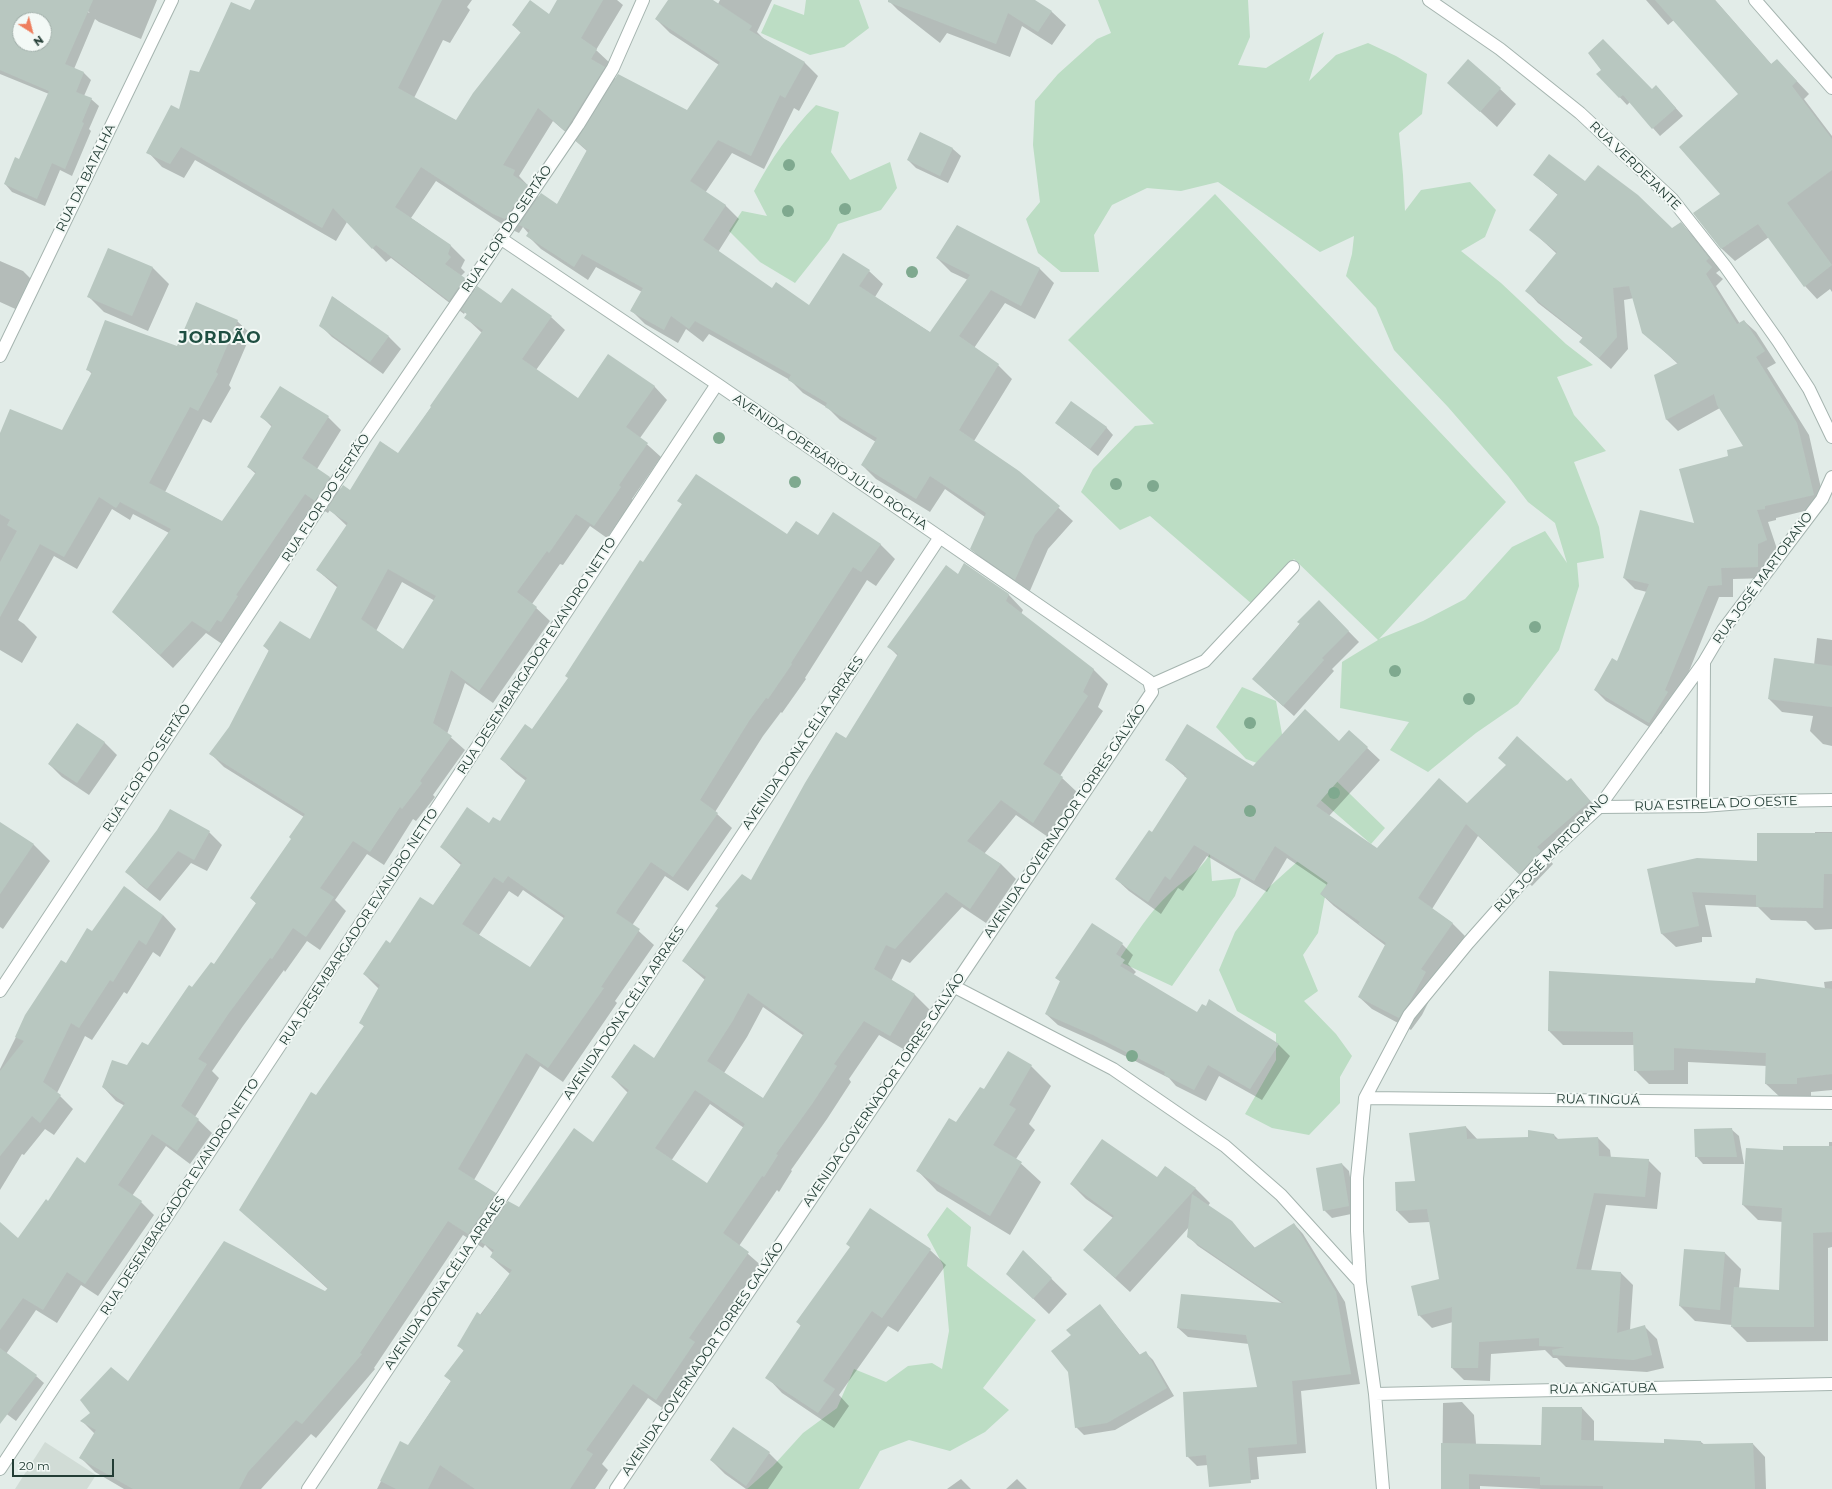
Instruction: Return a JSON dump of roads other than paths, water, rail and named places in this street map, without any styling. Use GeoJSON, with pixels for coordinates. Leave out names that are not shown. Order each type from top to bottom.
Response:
{"type":"FeatureCollection","features":[{"type":"Feature","properties":{"kind":"street","name":"RUA DA BATALHA"},"geometry":{"type":"LineString","coordinates":[[0,356],[172,0]]}},
{"type":"Feature","properties":{"kind":"street","name":"RUA FLOR DO SERTÃO"},"geometry":{"type":"LineString","coordinates":[[0,991],[355,453],[578,125],[613,68],[643,0]]}},
{"type":"Feature","properties":{"kind":"street","name":"RUA VERDEJANTE"},"geometry":{"type":"LineString","coordinates":[[1429,0],[1500,49],[1580,113],[1672,199],[1725,266],[1778,341],[1809,390],[1832,437]]}},
{"type":"Feature","properties":{"kind":"street"},"geometry":{"type":"LineString","coordinates":[[1755,0],[1832,88]]}},
{"type":"Feature","properties":{"kind":"street","name":"AVENIDA OPERÁRIO JÚLIO ROCHA"},"geometry":{"type":"LineString","coordinates":[[500,238],[717,384],[1149,681],[1152,688]]}},
{"type":"Feature","properties":{"kind":"street","name":"RUA DESEMBARGADOR EVANDRO NETTO"},"geometry":{"type":"LineString","coordinates":[[0,1469],[717,384]]}},
{"type":"Feature","properties":{"kind":"street","name":"RUA JOSÉ MARTORANO"},"geometry":{"type":"LineString","coordinates":[[1382,1489],[1375,1394],[1360,1282],[1357,1231],[1357,1178],[1365,1098],[1409,1015],[1468,943],[1538,864],[1599,807],[1704,662],[1723,630],[1827,500],[1832,477]]}},
{"type":"Feature","properties":{"kind":"street","name":"AVENIDA DONA CÉLIA ARRAES"},"geometry":{"type":"LineString","coordinates":[[308,1489],[940,537]]}},
{"type":"Feature","properties":{"kind":"street"},"geometry":{"type":"LineString","coordinates":[[1152,688],[1206,662],[1293,567]]}},
{"type":"Feature","properties":{"kind":"street"},"geometry":{"type":"LineString","coordinates":[[1703,806],[1704,662]]}},
{"type":"Feature","properties":{"kind":"street","name":"AVENIDA GOVERNADOR TORRES GALVÃO"},"geometry":{"type":"LineString","coordinates":[[616,1489],[1152,688]]}},
{"type":"Feature","properties":{"kind":"street","name":"RUA ESTRELA DO OESTE"},"geometry":{"type":"LineString","coordinates":[[1599,807],[1703,806],[1768,801],[1832,800]]}},
{"type":"Feature","properties":{"kind":"street"},"geometry":{"type":"LineString","coordinates":[[953,986],[1113,1070],[1224,1146],[1281,1195],[1360,1282]]}},
{"type":"Feature","properties":{"kind":"street","name":"RUA TINGUÁ"},"geometry":{"type":"LineString","coordinates":[[1365,1098],[1832,1103]]}},
{"type":"Feature","properties":{"kind":"street","name":"RUA ANGATUBA"},"geometry":{"type":"LineString","coordinates":[[1375,1394],[1832,1384]]}},
{"type":"Feature","properties":{"kind":"district","name":"JORDÃO"},"geometry":{"type":"Point","coordinates":[220,338]}}]}
